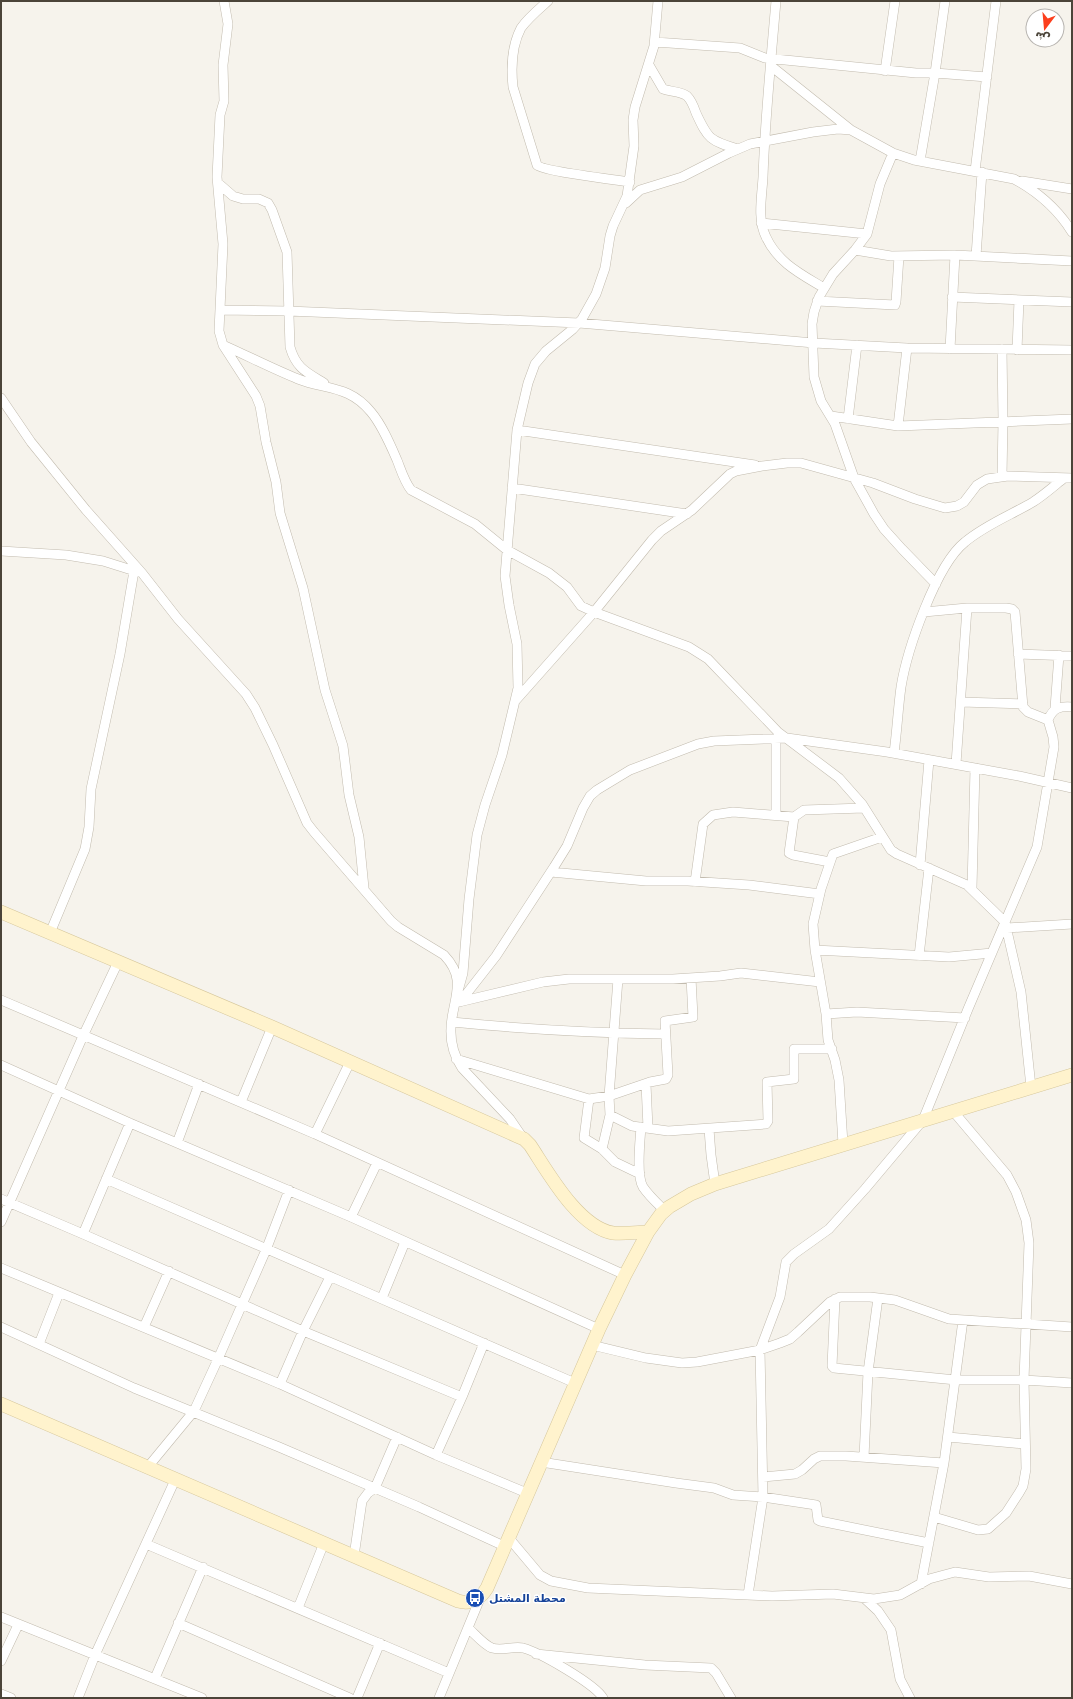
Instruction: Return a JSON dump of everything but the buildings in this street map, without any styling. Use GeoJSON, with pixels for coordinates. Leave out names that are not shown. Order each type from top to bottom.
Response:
{"type":"FeatureCollection","features":[{"type":"Feature","properties":{"kind":"street"},"geometry":{"type":"LineString","coordinates":[[224,1],[228,24],[223,65],[224,101],[220,115],[218,183],[223,244],[219,331],[223,345],[256,396],[260,406],[266,442],[276,482],[280,513],[301,580],[325,690],[343,746],[349,795],[359,837],[364,888]]}},
{"type":"Feature","properties":{"kind":"street"},"geometry":{"type":"LineString","coordinates":[[548,1],[522,28],[513,56],[511,74],[513,87],[538,167],[558,172],[630,182]]}},
{"type":"Feature","properties":{"kind":"street"},"geometry":{"type":"LineString","coordinates":[[458,991],[463,973],[469,899],[477,835],[502,755],[518,688],[517,644],[505,582],[517,430],[528,383],[535,364],[546,351],[579,323],[596,294],[605,268],[613,226],[623,207],[630,182],[634,146],[635,107],[649,66],[655,42],[658,1]]}},
{"type":"Feature","properties":{"kind":"street"},"geometry":{"type":"LineString","coordinates":[[776,1],[764,141],[761,223],[766,236],[785,264],[824,288]]}},
{"type":"Feature","properties":{"kind":"street"},"geometry":{"type":"LineString","coordinates":[[885,70],[892,1]]}},
{"type":"Feature","properties":{"kind":"street"},"geometry":{"type":"LineString","coordinates":[[920,161],[935,73],[945,1]]}},
{"type":"Feature","properties":{"kind":"street"},"geometry":{"type":"LineString","coordinates":[[976,256],[979,171],[987,77],[996,1]]}},
{"type":"Feature","properties":{"kind":"street"},"geometry":{"type":"LineString","coordinates":[[655,42],[740,48],[763,58],[771,62],[851,130],[893,153],[920,161],[1072,189]]}},
{"type":"Feature","properties":{"kind":"street"},"geometry":{"type":"LineString","coordinates":[[771,62],[987,77]]}},
{"type":"Feature","properties":{"kind":"street"},"geometry":{"type":"LineString","coordinates":[[649,66],[663,89],[681,93],[689,99],[704,132],[710,138],[719,144],[738,149]]}},
{"type":"Feature","properties":{"kind":"street"},"geometry":{"type":"LineString","coordinates":[[623,207],[640,190],[682,178],[738,149],[764,141],[831,130],[851,130]]}},
{"type":"Feature","properties":{"kind":"street"},"geometry":{"type":"LineString","coordinates":[[893,153],[877,195],[867,234],[855,250],[833,274],[817,301],[812,324],[814,367],[817,388],[821,401],[831,416],[837,429],[854,478],[874,514],[884,529],[936,584]]}},
{"type":"Feature","properties":{"kind":"street"},"geometry":{"type":"LineString","coordinates":[[1014,179],[1036,192],[1047,201],[1072,232]]}},
{"type":"Feature","properties":{"kind":"street"},"geometry":{"type":"LineString","coordinates":[[218,183],[233,196],[243,199],[259,199],[268,202],[287,252],[290,347],[296,364],[306,372],[330,386],[355,398],[372,412],[393,451],[407,484],[412,490],[475,524],[507,550],[560,581],[581,606],[689,647],[699,653],[718,669],[778,732],[833,772],[864,808],[891,850],[972,888],[1006,925],[1021,992],[1031,1087]]}},
{"type":"Feature","properties":{"kind":"street"},"geometry":{"type":"LineString","coordinates":[[761,223],[867,234]]}},
{"type":"Feature","properties":{"kind":"street"},"geometry":{"type":"LineString","coordinates":[[855,250],[882,255],[899,256],[955,255],[1072,261]]}},
{"type":"Feature","properties":{"kind":"street"},"geometry":{"type":"LineString","coordinates":[[950,349],[955,255]]}},
{"type":"Feature","properties":{"kind":"street"},"geometry":{"type":"LineString","coordinates":[[817,301],[895,305],[899,256]]}},
{"type":"Feature","properties":{"kind":"street"},"geometry":{"type":"LineString","coordinates":[[952,297],[1072,302]]}},
{"type":"Feature","properties":{"kind":"street"},"geometry":{"type":"LineString","coordinates":[[1017,350],[1018,300]]}},
{"type":"Feature","properties":{"kind":"street"},"geometry":{"type":"LineString","coordinates":[[220,310],[288,311],[579,323],[814,343],[907,348],[1072,350]]}},
{"type":"Feature","properties":{"kind":"street"},"geometry":{"type":"LineString","coordinates":[[223,345],[298,379],[330,386]]}},
{"type":"Feature","properties":{"kind":"street"},"geometry":{"type":"LineString","coordinates":[[848,419],[857,345]]}},
{"type":"Feature","properties":{"kind":"street"},"geometry":{"type":"LineString","coordinates":[[898,426],[907,348]]}},
{"type":"Feature","properties":{"kind":"street"},"geometry":{"type":"LineString","coordinates":[[1002,350],[1004,421],[1002,476]]}},
{"type":"Feature","properties":{"kind":"street"},"geometry":{"type":"LineString","coordinates":[[1,398],[31,442],[86,510],[178,619],[246,694],[255,708],[273,745],[307,823],[321,841],[398,927],[431,946],[449,960],[455,972],[458,991],[458,1002],[452,1022],[452,1049],[462,1068],[510,1119],[530,1145],[564,1195],[581,1214],[605,1231],[614,1233],[648,1232]]}},
{"type":"Feature","properties":{"kind":"street"},"geometry":{"type":"LineString","coordinates":[[831,416],[898,426],[1072,419]]}},
{"type":"Feature","properties":{"kind":"street"},"geometry":{"type":"LineString","coordinates":[[517,430],[762,466]]}},
{"type":"Feature","properties":{"kind":"street"},"geometry":{"type":"LineString","coordinates":[[515,701],[594,612],[652,540],[661,531],[687,514],[730,474],[736,471],[787,462],[801,463],[854,478],[945,508],[957,506],[964,502],[981,482],[1002,476],[1068,478]]}},
{"type":"Feature","properties":{"kind":"street"},"geometry":{"type":"LineString","coordinates":[[894,753],[901,687],[911,650],[924,612],[949,559],[964,542],[974,535],[1040,498],[1068,478]]}},
{"type":"Feature","properties":{"kind":"street"},"geometry":{"type":"LineString","coordinates":[[512,488],[687,514]]}},
{"type":"Feature","properties":{"kind":"street"},"geometry":{"type":"LineString","coordinates":[[1,551],[66,555],[103,561],[138,572]]}},
{"type":"Feature","properties":{"kind":"street"},"geometry":{"type":"LineString","coordinates":[[50,933],[85,849],[89,827],[91,789],[138,572]]}},
{"type":"Feature","properties":{"kind":"street"},"geometry":{"type":"LineString","coordinates":[[924,612],[967,608],[1012,609],[1015,612],[1023,704],[1025,710],[1028,712],[1048,720]]}},
{"type":"Feature","properties":{"kind":"street"},"geometry":{"type":"LineString","coordinates":[[956,764],[967,608]]}},
{"type":"Feature","properties":{"kind":"street"},"geometry":{"type":"LineString","coordinates":[[1018,654],[1072,656]]}},
{"type":"Feature","properties":{"kind":"street"},"geometry":{"type":"LineString","coordinates":[[748,1595],[763,1497],[760,1350],[780,1297],[786,1262],[794,1254],[829,1229],[923,1120],[992,953],[1006,925],[1037,847],[1054,742],[1048,720],[1055,708],[1059,655]]}},
{"type":"Feature","properties":{"kind":"street"},"geometry":{"type":"LineString","coordinates":[[961,702],[1023,704]]}},
{"type":"Feature","properties":{"kind":"street"},"geometry":{"type":"LineString","coordinates":[[1055,708],[1060,706],[1072,706]]}},
{"type":"Feature","properties":{"kind":"street"},"geometry":{"type":"LineString","coordinates":[[776,738],[776,815]]}},
{"type":"Feature","properties":{"kind":"street"},"geometry":{"type":"LineString","coordinates":[[458,1002],[496,956],[551,872],[566,846],[590,796],[597,790],[630,770],[653,760],[706,742],[787,738],[894,753],[1072,788]]}},
{"type":"Feature","properties":{"kind":"street"},"geometry":{"type":"LineString","coordinates":[[919,956],[925,867],[929,760]]}},
{"type":"Feature","properties":{"kind":"street"},"geometry":{"type":"LineString","coordinates":[[972,888],[975,768]]}},
{"type":"Feature","properties":{"kind":"street"},"geometry":{"type":"LineString","coordinates":[[695,882],[704,824],[707,819],[713,815],[720,813],[794,816],[804,810],[864,808]]}},
{"type":"Feature","properties":{"kind":"street"},"geometry":{"type":"LineString","coordinates":[[794,816],[789,853],[830,862]]}},
{"type":"Feature","properties":{"kind":"street"},"geometry":{"type":"LineString","coordinates":[[843,1144],[839,1080],[832,1049],[828,1040],[826,1014],[815,950],[814,924],[820,894],[830,862],[835,853],[882,837]]}},
{"type":"Feature","properties":{"kind":"street"},"geometry":{"type":"LineString","coordinates":[[551,872],[646,881],[749,885],[820,894]]}},
{"type":"Feature","properties":{"kind":"street"},"geometry":{"type":"LineString","coordinates":[[1,912],[272,1027],[524,1139]]}},
{"type":"Feature","properties":{"kind":"street"},"geometry":{"type":"LineString","coordinates":[[1006,925],[1072,924]]}},
{"type":"Feature","properties":{"kind":"street"},"geometry":{"type":"LineString","coordinates":[[815,950],[950,957],[992,953]]}},
{"type":"Feature","properties":{"kind":"street"},"geometry":{"type":"LineString","coordinates":[[1,1222],[5,1201],[59,1090],[118,962]]}},
{"type":"Feature","properties":{"kind":"street"},"geometry":{"type":"LineString","coordinates":[[458,1002],[543,982],[569,979],[691,978],[749,973],[820,982]]}},
{"type":"Feature","properties":{"kind":"street"},"geometry":{"type":"LineString","coordinates":[[456,1059],[589,1099],[609,1096],[663,1080],[667,1077],[665,1021],[692,1017],[691,978]]}},
{"type":"Feature","properties":{"kind":"street"},"geometry":{"type":"LineString","coordinates":[[602,1149],[610,1115],[609,1096],[618,979]]}},
{"type":"Feature","properties":{"kind":"street"},"geometry":{"type":"LineString","coordinates":[[1,1000],[314,1134],[624,1275]]}},
{"type":"Feature","properties":{"kind":"street"},"geometry":{"type":"LineString","coordinates":[[826,1014],[857,1012],[965,1018]]}},
{"type":"Feature","properties":{"kind":"street"},"geometry":{"type":"LineString","coordinates":[[452,1022],[504,1027],[613,1033],[665,1034]]}},
{"type":"Feature","properties":{"kind":"street"},"geometry":{"type":"LineString","coordinates":[[240,1102],[272,1027]]}},
{"type":"Feature","properties":{"kind":"street"},"geometry":{"type":"LineString","coordinates":[[610,1115],[630,1125],[675,1131],[767,1123],[767,1082],[794,1079],[794,1049],[832,1049]]}},
{"type":"Feature","properties":{"kind":"street"},"geometry":{"type":"LineString","coordinates":[[314,1134],[350,1062]]}},
{"type":"Feature","properties":{"kind":"street"},"geometry":{"type":"LineString","coordinates":[[1,1065],[130,1123],[351,1217],[599,1329]]}},
{"type":"Feature","properties":{"kind":"street"},"geometry":{"type":"LineString","coordinates":[[439,1698],[481,1596],[487,1588],[575,1383],[624,1275],[648,1232],[665,1211],[691,1194],[715,1184],[1072,1075]]}},
{"type":"Feature","properties":{"kind":"street"},"geometry":{"type":"LineString","coordinates":[[177,1143],[199,1084]]}},
{"type":"Feature","properties":{"kind":"street"},"geometry":{"type":"LineString","coordinates":[[646,1084],[644,1128],[639,1145],[640,1174],[642,1186],[665,1211]]}},
{"type":"Feature","properties":{"kind":"street"},"geometry":{"type":"LineString","coordinates":[[589,1099],[584,1136],[602,1149],[615,1162],[640,1174]]}},
{"type":"Feature","properties":{"kind":"street"},"geometry":{"type":"LineString","coordinates":[[934,1517],[978,1530],[988,1530],[1006,1513],[1023,1486],[1026,1469],[1024,1380],[1029,1243],[1026,1220],[1016,1192],[1007,1175],[953,1111]]}},
{"type":"Feature","properties":{"kind":"street"},"geometry":{"type":"LineString","coordinates":[[83,1234],[130,1123]]}},
{"type":"Feature","properties":{"kind":"street"},"geometry":{"type":"LineString","coordinates":[[709,1129],[715,1184]]}},
{"type":"Feature","properties":{"kind":"street"},"geometry":{"type":"LineString","coordinates":[[351,1217],[378,1163]]}},
{"type":"Feature","properties":{"kind":"street"},"geometry":{"type":"LineString","coordinates":[[106,1179],[266,1250],[382,1298],[575,1383]]}},
{"type":"Feature","properties":{"kind":"street"},"geometry":{"type":"LineString","coordinates":[[147,1468],[194,1411],[266,1250],[289,1190]]}},
{"type":"Feature","properties":{"kind":"street"},"geometry":{"type":"LineString","coordinates":[[5,1201],[169,1271],[303,1331],[462,1397]]}},
{"type":"Feature","properties":{"kind":"street"},"geometry":{"type":"LineString","coordinates":[[382,1298],[405,1242]]}},
{"type":"Feature","properties":{"kind":"street"},"geometry":{"type":"LineString","coordinates":[[1,1268],[280,1384],[397,1437],[527,1493]]}},
{"type":"Feature","properties":{"kind":"street"},"geometry":{"type":"LineString","coordinates":[[144,1327],[169,1271]]}},
{"type":"Feature","properties":{"kind":"street"},"geometry":{"type":"LineString","coordinates":[[280,1384],[303,1331],[330,1277]]}},
{"type":"Feature","properties":{"kind":"street"},"geometry":{"type":"LineString","coordinates":[[39,1344],[59,1293]]}},
{"type":"Feature","properties":{"kind":"street"},"geometry":{"type":"LineString","coordinates":[[592,1345],[646,1358],[691,1363],[760,1350],[790,1339],[817,1313],[835,1299],[845,1296],[878,1298],[910,1305],[940,1317],[963,1320],[1072,1327]]}},
{"type":"Feature","properties":{"kind":"street"},"geometry":{"type":"LineString","coordinates":[[864,1457],[868,1372],[878,1298]]}},
{"type":"Feature","properties":{"kind":"street"},"geometry":{"type":"LineString","coordinates":[[835,1299],[832,1367],[838,1369],[956,1380],[1024,1380],[1072,1383]]}},
{"type":"Feature","properties":{"kind":"street"},"geometry":{"type":"LineString","coordinates":[[921,1584],[944,1463],[963,1320]]}},
{"type":"Feature","properties":{"kind":"street"},"geometry":{"type":"LineString","coordinates":[[1,1327],[134,1388],[194,1411],[374,1488],[506,1541],[540,1575],[551,1581],[588,1588],[616,1590],[772,1596],[833,1594],[874,1599],[900,1595],[938,1575],[955,1572],[989,1577],[1029,1576],[1072,1584]]}},
{"type":"Feature","properties":{"kind":"street"},"geometry":{"type":"LineString","coordinates":[[436,1454],[462,1397],[484,1343]]}},
{"type":"Feature","properties":{"kind":"street"},"geometry":{"type":"LineString","coordinates":[[1,1404],[458,1601],[472,1602],[481,1596]]}},
{"type":"Feature","properties":{"kind":"street"},"geometry":{"type":"LineString","coordinates":[[354,1556],[362,1501],[374,1488],[397,1437]]}},
{"type":"Feature","properties":{"kind":"street"},"geometry":{"type":"LineString","coordinates":[[948,1437],[1025,1444]]}},
{"type":"Feature","properties":{"kind":"street"},"geometry":{"type":"LineString","coordinates":[[763,1477],[796,1474],[820,1456],[864,1457],[944,1463]]}},
{"type":"Feature","properties":{"kind":"street"},"geometry":{"type":"LineString","coordinates":[[541,1462],[714,1488],[733,1495],[763,1497],[816,1505],[818,1520],[820,1521],[929,1543]]}},
{"type":"Feature","properties":{"kind":"street"},"geometry":{"type":"LineString","coordinates":[[78,1698],[95,1655],[175,1480]]}},
{"type":"Feature","properties":{"kind":"street"},"geometry":{"type":"LineString","coordinates":[[298,1608],[324,1543]]}},
{"type":"Feature","properties":{"kind":"street"},"geometry":{"type":"LineString","coordinates":[[146,1544],[449,1673]]}},
{"type":"Feature","properties":{"kind":"street"},"geometry":{"type":"LineString","coordinates":[[155,1678],[203,1567]]}},
{"type":"Feature","properties":{"kind":"street"},"geometry":{"type":"LineString","coordinates":[[864,1598],[878,1612],[891,1630],[900,1679],[910,1698]]}},
{"type":"Feature","properties":{"kind":"street"},"geometry":{"type":"LineString","coordinates":[[467,1602],[473,1617]]}},
{"type":"Feature","properties":{"kind":"street"},"geometry":{"type":"LineString","coordinates":[[1,1617],[202,1698]]}},
{"type":"Feature","properties":{"kind":"street"},"geometry":{"type":"LineString","coordinates":[[178,1623],[350,1698]]}},
{"type":"Feature","properties":{"kind":"street"},"geometry":{"type":"LineString","coordinates":[[1,1661],[18,1625]]}},
{"type":"Feature","properties":{"kind":"street"},"geometry":{"type":"LineString","coordinates":[[468,1628],[492,1648],[521,1648],[536,1654],[586,1682],[603,1698]]}},
{"type":"Feature","properties":{"kind":"street"},"geometry":{"type":"LineString","coordinates":[[357,1698],[380,1643]]}},
{"type":"Feature","properties":{"kind":"street"},"geometry":{"type":"LineString","coordinates":[[536,1654],[645,1665],[711,1668],[716,1673],[732,1698]]}},
{"type":"Feature","properties":{"kind":"street"},"geometry":{"type":"LineString","coordinates":[[1,1694],[11,1698]]}},
{"type":"Feature","properties":{"kind":"place","name":"محطة المشتل"},"geometry":{"type":"Point","coordinates":[475,1598]}}]}
